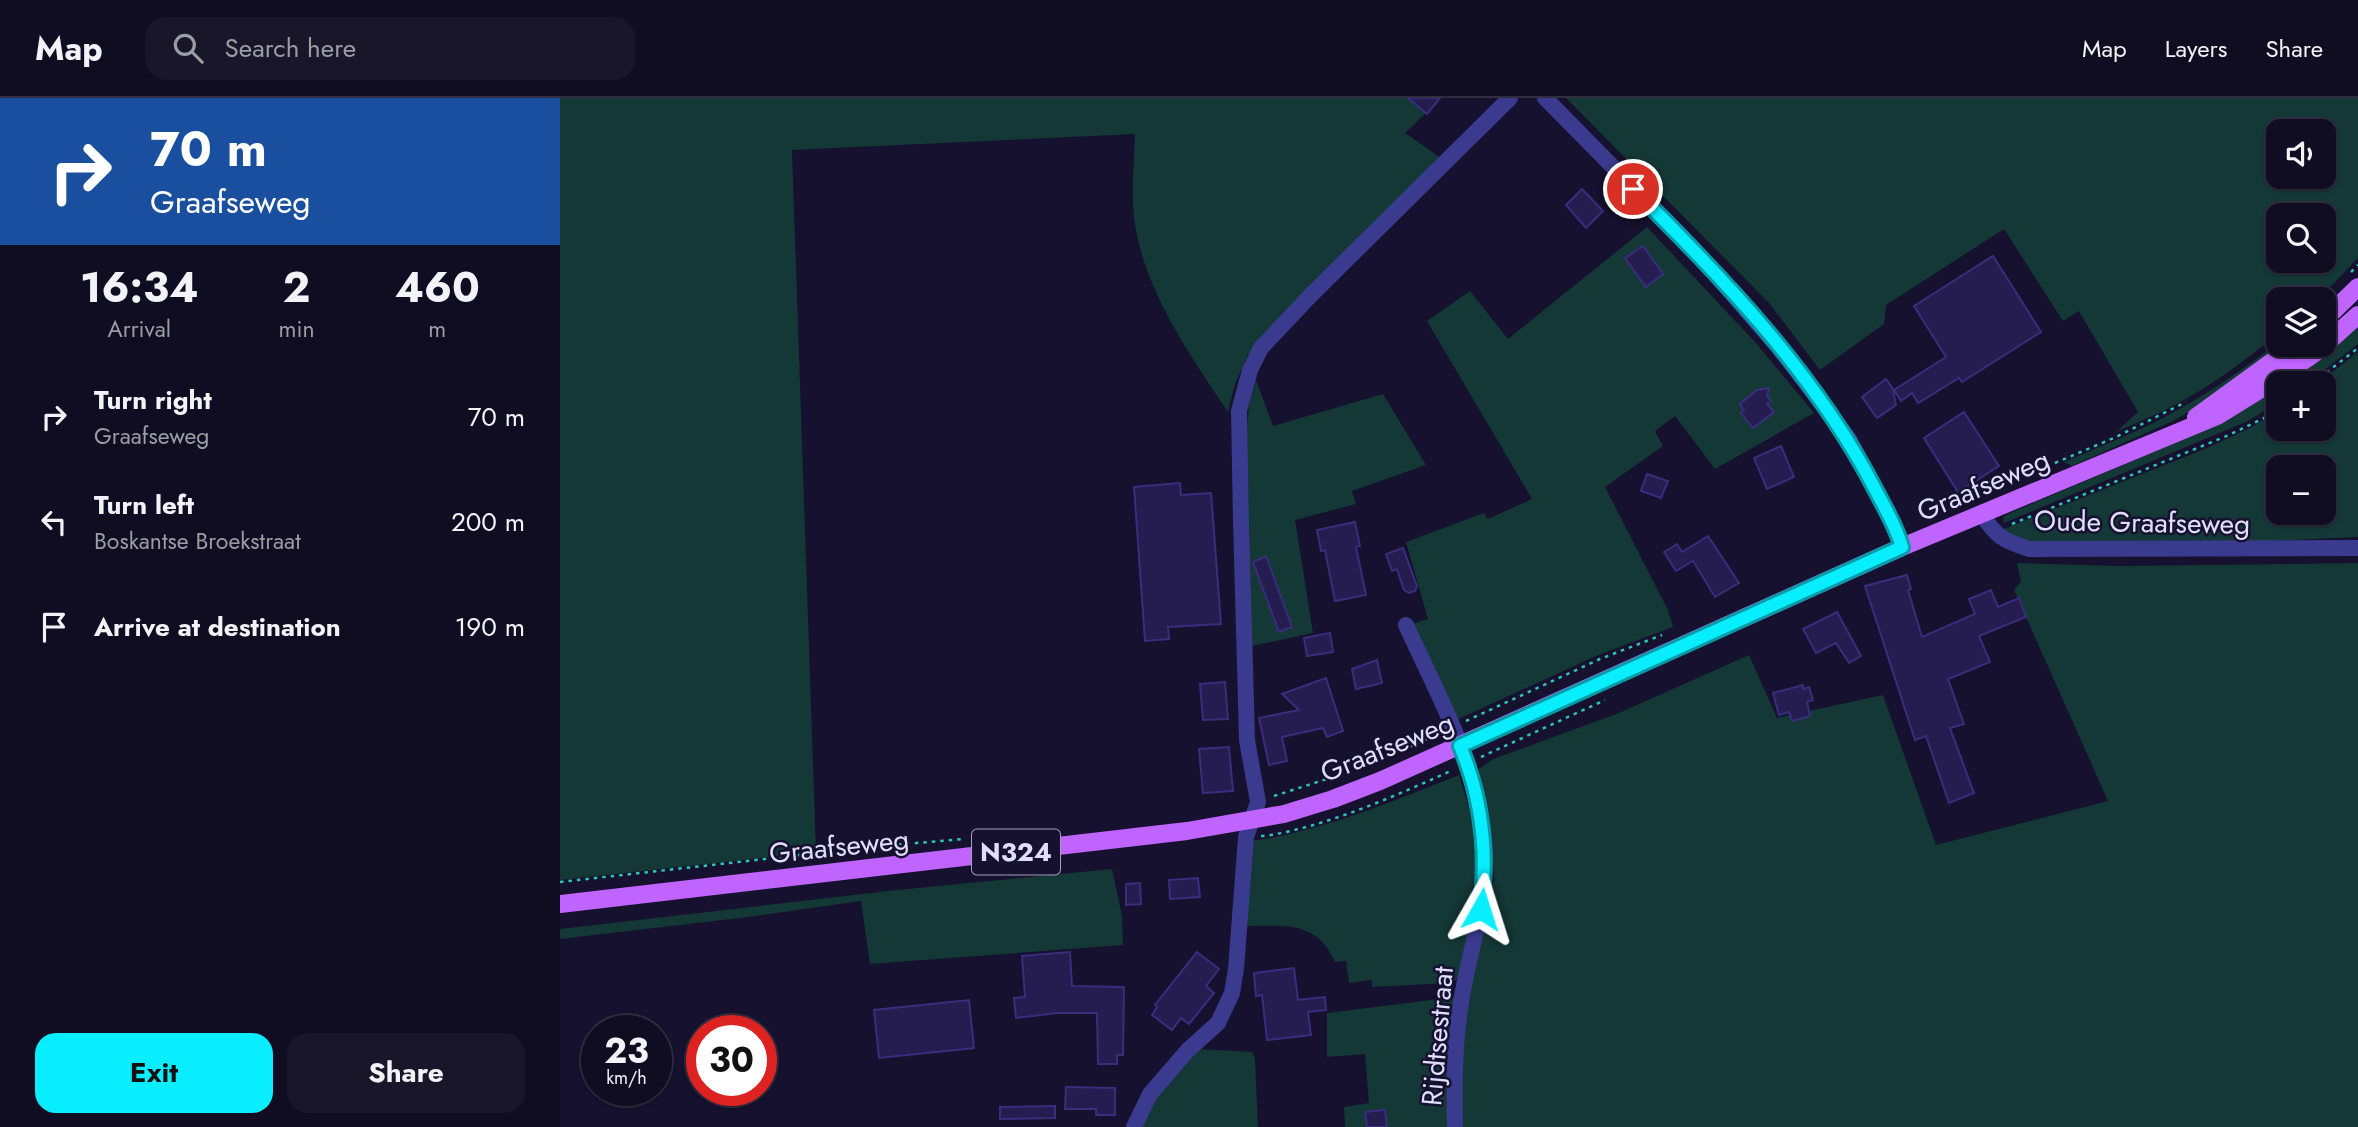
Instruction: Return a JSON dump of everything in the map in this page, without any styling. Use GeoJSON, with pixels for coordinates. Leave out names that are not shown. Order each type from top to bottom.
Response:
{"type":"FeatureCollection","features":[{"type":"Feature","properties":{"kind":"main road"},"geometry":{"type":"LineString","coordinates":[[2336,308],[2358,286]]}},
{"type":"Feature","properties":{"kind":"main road","name":"Graafseweg"},"geometry":{"type":"LineString","coordinates":[[560,904],[1020,852],[1251,821],[1332,799],[1380,782],[1902,547],[2217,415],[2319,350],[2358,315]]}},
{"type":"Feature","properties":{"kind":"main road","name":"Graafseweg"},"geometry":{"type":"LineString","coordinates":[[2177,432],[2279,357]]}},
{"type":"Feature","properties":{"kind":"street"},"geometry":{"type":"LineString","coordinates":[[1134,1127],[1150,1094],[1188,1050],[1218,1023],[1232,993],[1246,837],[1258,802],[1247,740],[1241,520],[1239,411],[1250,370],[1261,348],[1310,296],[1510,98]]}},
{"type":"Feature","properties":{"kind":"street"},"geometry":{"type":"LineString","coordinates":[[1545,98],[1688,243],[1806,382],[1849,439],[1897,532],[1902,547]]}},
{"type":"Feature","properties":{"kind":"street","name":"Oude Graafseweg"},"geometry":{"type":"LineString","coordinates":[[1982,514],[1992,532],[2010,543],[2028,549],[2358,548]]}},
{"type":"Feature","properties":{"kind":"street","name":"Rijdtsestraat"},"geometry":{"type":"LineString","coordinates":[[1406,625],[1472,779],[1485,855],[1481,909],[1460,1008],[1454,1081],[1455,1127]]}},
{"type":"Feature","properties":{"kind":"path"},"geometry":{"type":"LineString","coordinates":[[2328,371],[2358,348]]}},
{"type":"Feature","properties":{"kind":"path","name":"Graafseweg"},"geometry":{"type":"LineString","coordinates":[[1998,488],[2116,437],[2186,402]]}},
{"type":"Feature","properties":{"kind":"path","name":"Graafseweg"},"geometry":{"type":"LineString","coordinates":[[1992,532],[2229,435],[2266,417]]}},
{"type":"Feature","properties":{"kind":"path","name":"Graafseweg"},"geometry":{"type":"LineString","coordinates":[[1258,802],[1364,767],[1452,728]]}},
{"type":"Feature","properties":{"kind":"green space"},"geometry":{"type":"Polygon","coordinates":[[[560,98],[1422,98],[1433,106],[1405,133],[1441,158],[1248,355],[1235,384],[1228,412],[1173,326],[1142,255],[1133,207],[1135,134],[792,150],[816,852],[560,880],[560,98]]]}},
{"type":"Feature","properties":{"kind":"green space"},"geometry":{"type":"Polygon","coordinates":[[[1566,98],[2358,98],[2358,258],[2330,287],[2266,287],[2266,343],[2177,404],[2116,432],[2138,412],[2079,311],[2063,321],[2004,229],[1886,305],[1884,324],[1820,370],[1769,303],[1566,98]]]}},
{"type":"Feature","properties":{"kind":"green space"},"geometry":{"type":"Polygon","coordinates":[[[1647,227],[1756,343],[1814,413],[1715,469],[1675,416],[1655,431],[1663,446],[1605,487],[1668,610],[1673,627],[1598,655],[1454,721],[1412,624],[1428,619],[1406,542],[1484,513],[1488,519],[1532,499],[1427,321],[1470,291],[1508,339],[1647,227]]]}},
{"type":"Feature","properties":{"kind":"green space"},"geometry":{"type":"Polygon","coordinates":[[[2358,322],[2358,344],[2353,348],[2323,371],[2295,371],[2313,357],[2336,357],[2336,339],[2358,322]]]}},
{"type":"Feature","properties":{"kind":"green space"},"geometry":{"type":"Polygon","coordinates":[[[2266,352],[2266,357],[2271,357],[2206,402],[2173,421],[2072,466],[2064,462],[2171,413],[2266,352]]]}},
{"type":"Feature","properties":{"kind":"green space"},"geometry":{"type":"Polygon","coordinates":[[[2358,352],[2358,537],[2162,546],[2041,547],[2005,534],[2004,529],[2207,448],[2266,418],[2266,441],[2336,441],[2336,371],[2333,371],[2358,352]]]}},
{"type":"Feature","properties":{"kind":"green space"},"geometry":{"type":"Polygon","coordinates":[[[1256,380],[1273,426],[1383,394],[1426,465],[1352,491],[1356,504],[1295,520],[1313,633],[1252,646],[1247,430],[1249,404],[1256,380]]]}},
{"type":"Feature","properties":{"kind":"green space"},"geometry":{"type":"Polygon","coordinates":[[[2266,392],[2266,410],[2248,421],[2004,523],[2003,517],[2008,514],[2173,444],[2228,416],[2266,392]]]}},
{"type":"Feature","properties":{"kind":"green space"},"geometry":{"type":"Polygon","coordinates":[[[2017,563],[2118,566],[2358,563],[2358,1127],[1462,1127],[1461,1075],[1467,1008],[1494,880],[1491,829],[1479,769],[1493,759],[1619,713],[1749,655],[1777,718],[1883,695],[1936,845],[2108,801],[2014,590],[2021,582],[2017,563]]]}},
{"type":"Feature","properties":{"kind":"green space"},"geometry":{"type":"Polygon","coordinates":[[[1459,775],[1479,853],[1475,907],[1460,977],[1451,983],[1372,987],[1372,980],[1349,983],[1346,961],[1335,962],[1328,949],[1310,933],[1288,927],[1247,926],[1252,841],[1332,822],[1459,775]]]}},
{"type":"Feature","properties":{"kind":"green space"},"geometry":{"type":"Polygon","coordinates":[[[1112,869],[1122,916],[1123,945],[870,964],[861,901],[560,939],[560,929],[897,890],[1112,869]]]}},
{"type":"Feature","properties":{"kind":"green space"},"geometry":{"type":"Polygon","coordinates":[[[1455,997],[1447,1086],[1448,1127],[1345,1127],[1344,1107],[1369,1103],[1365,1054],[1327,1057],[1327,1013],[1455,997]]]}},
{"type":"Feature","properties":{"kind":"green space"},"geometry":{"type":"Polygon","coordinates":[[[1198,1049],[1252,1052],[1255,1058],[1258,1127],[1143,1127],[1152,1103],[1198,1049]]]}},
{"type":"Feature","properties":{"kind":"building"},"geometry":{"type":"Polygon","coordinates":[[[1408,98],[1440,98],[1427,114],[1408,98]]]}},
{"type":"Feature","properties":{"kind":"building"},"geometry":{"type":"Polygon","coordinates":[[[1582,189],[1603,211],[1586,228],[1566,205],[1582,189]]]}},
{"type":"Feature","properties":{"kind":"building"},"geometry":{"type":"Polygon","coordinates":[[[1643,246],[1663,274],[1646,287],[1625,258],[1643,246]]]}},
{"type":"Feature","properties":{"kind":"building"},"geometry":{"type":"Polygon","coordinates":[[[1993,256],[2041,332],[1962,382],[1959,378],[1918,403],[1912,393],[1901,401],[1894,390],[1946,357],[1914,306],[1993,256]]]}},
{"type":"Feature","properties":{"kind":"building"},"geometry":{"type":"Polygon","coordinates":[[[1886,379],[1893,389],[1896,405],[1877,418],[1862,397],[1886,379]]]}},
{"type":"Feature","properties":{"kind":"building"},"geometry":{"type":"Polygon","coordinates":[[[1769,388],[1767,396],[1771,401],[1767,404],[1774,412],[1753,428],[1741,413],[1744,410],[1740,404],[1757,390],[1769,388]]]}},
{"type":"Feature","properties":{"kind":"building"},"geometry":{"type":"Polygon","coordinates":[[[1964,412],[1999,466],[1958,492],[1924,438],[1964,412]]]}},
{"type":"Feature","properties":{"kind":"building"},"geometry":{"type":"Polygon","coordinates":[[[1781,446],[1794,477],[1767,489],[1754,458],[1781,446]]]}},
{"type":"Feature","properties":{"kind":"building"},"geometry":{"type":"Polygon","coordinates":[[[1647,474],[1668,481],[1661,498],[1641,491],[1647,474]]]}},
{"type":"Feature","properties":{"kind":"building"},"geometry":{"type":"Polygon","coordinates":[[[1180,483],[1181,495],[1211,493],[1221,624],[1168,627],[1169,639],[1145,641],[1134,487],[1180,483]]]}},
{"type":"Feature","properties":{"kind":"building"},"geometry":{"type":"Polygon","coordinates":[[[1355,522],[1360,546],[1356,547],[1366,595],[1335,601],[1325,550],[1321,551],[1317,530],[1355,522]]]}},
{"type":"Feature","properties":{"kind":"building"},"geometry":{"type":"Polygon","coordinates":[[[1708,536],[1739,583],[1715,597],[1693,561],[1676,571],[1664,552],[1677,544],[1682,552],[1708,536]]]}},
{"type":"Feature","properties":{"kind":"building"},"geometry":{"type":"Polygon","coordinates":[[[1403,548],[1417,586],[1415,591],[1409,593],[1404,590],[1397,569],[1392,571],[1386,554],[1403,548]]]}},
{"type":"Feature","properties":{"kind":"building"},"geometry":{"type":"Polygon","coordinates":[[[1266,556],[1292,627],[1279,632],[1253,562],[1266,556]]]}},
{"type":"Feature","properties":{"kind":"building"},"geometry":{"type":"Polygon","coordinates":[[[1907,575],[1911,589],[1908,590],[1922,637],[1975,614],[1969,599],[1991,590],[1998,607],[2019,598],[2026,617],[1979,636],[1990,662],[1948,679],[1964,724],[1950,728],[1974,793],[1949,803],[1926,736],[1915,740],[1865,586],[1907,575]]]}},
{"type":"Feature","properties":{"kind":"building"},"geometry":{"type":"Polygon","coordinates":[[[1837,612],[1861,656],[1849,663],[1836,643],[1816,653],[1803,629],[1837,612]]]}},
{"type":"Feature","properties":{"kind":"building"},"geometry":{"type":"Polygon","coordinates":[[[1330,633],[1333,652],[1307,656],[1304,638],[1330,633]]]}},
{"type":"Feature","properties":{"kind":"building"},"geometry":{"type":"Polygon","coordinates":[[[1377,660],[1382,683],[1356,689],[1352,669],[1377,660]]]}},
{"type":"Feature","properties":{"kind":"building"},"geometry":{"type":"Polygon","coordinates":[[[1326,678],[1343,731],[1327,737],[1323,728],[1282,737],[1287,761],[1269,765],[1259,718],[1299,710],[1282,694],[1326,678]]]}},
{"type":"Feature","properties":{"kind":"building"},"geometry":{"type":"Polygon","coordinates":[[[1225,682],[1228,719],[1203,720],[1200,684],[1225,682]]]}},
{"type":"Feature","properties":{"kind":"building"},"geometry":{"type":"Polygon","coordinates":[[[1803,685],[1803,689],[1809,687],[1813,700],[1807,702],[1810,716],[1792,721],[1789,712],[1779,715],[1773,693],[1803,685]]]}},
{"type":"Feature","properties":{"kind":"building"},"geometry":{"type":"Polygon","coordinates":[[[1229,747],[1233,791],[1203,793],[1199,749],[1229,747]]]}},
{"type":"Feature","properties":{"kind":"building"},"geometry":{"type":"Polygon","coordinates":[[[1198,878],[1200,897],[1170,899],[1169,880],[1198,878]]]}},
{"type":"Feature","properties":{"kind":"building"},"geometry":{"type":"Polygon","coordinates":[[[1140,883],[1141,904],[1126,905],[1126,884],[1140,883]]]}},
{"type":"Feature","properties":{"kind":"building"},"geometry":{"type":"Polygon","coordinates":[[[1070,952],[1072,986],[1124,987],[1123,1055],[1117,1055],[1117,1064],[1098,1064],[1097,1013],[1057,1013],[1016,1018],[1014,998],[1025,997],[1022,956],[1070,952]]]}},
{"type":"Feature","properties":{"kind":"building"},"geometry":{"type":"Polygon","coordinates":[[[1197,952],[1219,969],[1206,986],[1214,993],[1189,1024],[1181,1018],[1172,1030],[1152,1015],[1157,1007],[1155,1005],[1197,952]]]}},
{"type":"Feature","properties":{"kind":"building"},"geometry":{"type":"Polygon","coordinates":[[[1294,968],[1298,1000],[1325,997],[1326,1010],[1308,1012],[1311,1035],[1267,1040],[1262,995],[1256,996],[1254,973],[1294,968]]]}},
{"type":"Feature","properties":{"kind":"building"},"geometry":{"type":"Polygon","coordinates":[[[969,1000],[974,1048],[879,1058],[874,1010],[969,1000]]]}},
{"type":"Feature","properties":{"kind":"building"},"geometry":{"type":"Polygon","coordinates":[[[1066,1087],[1115,1088],[1115,1115],[1096,1115],[1096,1109],[1065,1109],[1066,1087]]]}},
{"type":"Feature","properties":{"kind":"building"},"geometry":{"type":"Polygon","coordinates":[[[1055,1106],[1055,1118],[1000,1119],[1000,1107],[1055,1106]]]}},
{"type":"Feature","properties":{"kind":"building"},"geometry":{"type":"Polygon","coordinates":[[[1385,1110],[1387,1127],[1367,1127],[1365,1112],[1385,1110]]]}},
{"type":"Feature","properties":{"kind":"route"},"geometry":{"type":"LineString","coordinates":[[1481,909],[1485,881],[1482,826],[1472,779],[1460,746],[1902,547],[1861,461],[1833,417],[1735,296],[1688,243],[1633,189]]}}]}
